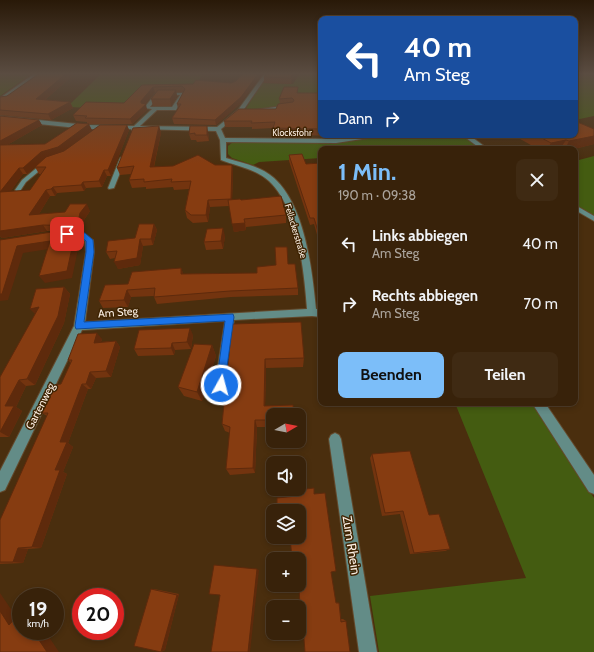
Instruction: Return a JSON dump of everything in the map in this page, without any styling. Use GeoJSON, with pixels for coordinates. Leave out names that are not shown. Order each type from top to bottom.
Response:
{"type":"FeatureCollection","features":[{"type":"Feature","properties":{"kind":"street"},"geometry":{"type":"LineString","coordinates":[[150,103],[146,108],[174,109],[177,103]]}},
{"type":"Feature","properties":{"kind":"street"},"geometry":{"type":"LineString","coordinates":[[0,118],[100,128],[218,129],[240,111],[245,103]]}},
{"type":"Feature","properties":{"kind":"street"},"geometry":{"type":"LineString","coordinates":[[254,110],[291,106]]}},
{"type":"Feature","properties":{"kind":"street"},"geometry":{"type":"LineString","coordinates":[[131,136],[134,128],[156,108]]}},
{"type":"Feature","properties":{"kind":"street"},"geometry":{"type":"LineString","coordinates":[[240,111],[247,111]]}},
{"type":"Feature","properties":{"kind":"street"},"geometry":{"type":"LineString","coordinates":[[94,132],[100,128]]}},
{"type":"Feature","properties":{"kind":"street","name":"Fellackerstraße"},"geometry":{"type":"LineString","coordinates":[[218,129],[222,140],[223,159],[249,167],[264,174],[278,188],[289,205],[316,312]]}},
{"type":"Feature","properties":{"kind":"street","name":"Klocksfohr"},"geometry":{"type":"LineString","coordinates":[[222,140],[336,141],[360,138]]}},
{"type":"Feature","properties":{"kind":"street"},"geometry":{"type":"LineString","coordinates":[[469,138],[481,146]]}},
{"type":"Feature","properties":{"kind":"street"},"geometry":{"type":"LineString","coordinates":[[111,188],[126,150]]}},
{"type":"Feature","properties":{"kind":"street"},"geometry":{"type":"LineString","coordinates":[[18,190],[24,181],[51,160]]}},
{"type":"Feature","properties":{"kind":"street"},"geometry":{"type":"LineString","coordinates":[[578,210],[594,219]]}},
{"type":"Feature","properties":{"kind":"street","name":"Am Steg"},"geometry":{"type":"LineString","coordinates":[[52,236],[67,234],[82,235],[89,240],[90,252],[79,326],[316,312]]}},
{"type":"Feature","properties":{"kind":"street"},"geometry":{"type":"LineString","coordinates":[[221,385],[230,317]]}},
{"type":"Feature","properties":{"kind":"street","name":"Gartenweg"},"geometry":{"type":"LineString","coordinates":[[0,485],[79,326]]}},
{"type":"Feature","properties":{"kind":"street"},"geometry":{"type":"LineString","coordinates":[[540,406],[594,487]]}},
{"type":"Feature","properties":{"kind":"street","name":"Zum Rhein"},"geometry":{"type":"LineString","coordinates":[[335,439],[368,652]]}},
{"type":"Feature","properties":{"kind":"green space"},"geometry":{"type":"Polygon","coordinates":[[[71,103],[131,103],[125,109],[67,107],[71,103]]]}},
{"type":"Feature","properties":{"kind":"green space"},"geometry":{"type":"Polygon","coordinates":[[[249,103],[280,103],[279,107],[245,110],[249,103]]]}},
{"type":"Feature","properties":{"kind":"green space"},"geometry":{"type":"Polygon","coordinates":[[[578,103],[594,103],[594,116],[578,119],[578,103]]]}},
{"type":"Feature","properties":{"kind":"green space"},"geometry":{"type":"Polygon","coordinates":[[[373,138],[467,138],[477,146],[318,146],[318,158],[259,162],[253,165],[232,158],[228,154],[228,146],[233,142],[341,142],[373,138]]]}},
{"type":"Feature","properties":{"kind":"green space"},"geometry":{"type":"Polygon","coordinates":[[[594,156],[594,217],[578,207],[579,160],[594,156]]]}},
{"type":"Feature","properties":{"kind":"green space"},"geometry":{"type":"Polygon","coordinates":[[[456,406],[534,406],[594,498],[594,652],[379,652],[370,596],[526,578],[456,406]]]}},
{"type":"Feature","properties":{"kind":"building"},"geometry":{"type":"Polygon","coordinates":[[[0,103],[67,103],[48,114],[0,110],[0,103]]]}},
{"type":"Feature","properties":{"kind":"building"},"geometry":{"type":"Polygon","coordinates":[[[85,103],[146,104],[130,119],[85,118],[87,116],[73,115],[85,103]]]}},
{"type":"Feature","properties":{"kind":"building"},"geometry":{"type":"Polygon","coordinates":[[[234,103],[215,120],[172,118],[181,104],[177,104],[234,103]]]}},
{"type":"Feature","properties":{"kind":"building"},"geometry":{"type":"Polygon","coordinates":[[[318,103],[318,129],[273,128],[275,122],[251,123],[252,121],[224,121],[239,109],[276,109],[278,104],[318,103]]]}},
{"type":"Feature","properties":{"kind":"building"},"geometry":{"type":"Polygon","coordinates":[[[0,116],[39,120],[0,141],[0,116]]]}},
{"type":"Feature","properties":{"kind":"building"},"geometry":{"type":"Polygon","coordinates":[[[578,122],[594,129],[594,136],[551,143],[542,138],[578,138],[578,122]]]}},
{"type":"Feature","properties":{"kind":"building"},"geometry":{"type":"Polygon","coordinates":[[[77,123],[89,124],[58,147],[41,152],[23,168],[19,168],[0,192],[0,145],[45,144],[77,123]]]}},
{"type":"Feature","properties":{"kind":"building"},"geometry":{"type":"Polygon","coordinates":[[[100,125],[127,125],[108,170],[104,170],[99,181],[83,182],[81,185],[53,187],[46,190],[29,215],[65,212],[70,204],[87,204],[80,213],[77,226],[43,225],[0,231],[0,192],[30,190],[46,167],[35,167],[46,157],[64,151],[100,125]]]}},
{"type":"Feature","properties":{"kind":"building"},"geometry":{"type":"Polygon","coordinates":[[[159,126],[150,167],[173,166],[198,155],[215,165],[232,165],[231,199],[208,200],[206,215],[191,215],[185,210],[191,181],[171,182],[172,179],[144,182],[144,179],[129,180],[134,166],[117,168],[133,128],[159,126]]]}},
{"type":"Feature","properties":{"kind":"building"},"geometry":{"type":"Polygon","coordinates":[[[190,126],[207,126],[207,135],[195,135],[195,133],[189,134],[190,126]]]}},
{"type":"Feature","properties":{"kind":"building"},"geometry":{"type":"Polygon","coordinates":[[[302,154],[306,164],[318,163],[318,231],[314,218],[310,218],[289,155],[302,154]]]}},
{"type":"Feature","properties":{"kind":"building"},"geometry":{"type":"Polygon","coordinates":[[[281,196],[286,215],[244,219],[245,223],[232,224],[228,200],[281,196]]]}},
{"type":"Feature","properties":{"kind":"building"},"geometry":{"type":"Polygon","coordinates":[[[139,224],[154,224],[151,239],[140,239],[137,258],[114,262],[117,251],[106,252],[108,241],[135,238],[139,224]]]}},
{"type":"Feature","properties":{"kind":"building"},"geometry":{"type":"Polygon","coordinates":[[[223,228],[221,241],[204,242],[207,229],[223,228]]]}},
{"type":"Feature","properties":{"kind":"building"},"geometry":{"type":"Polygon","coordinates":[[[52,232],[75,234],[67,271],[39,276],[50,241],[17,246],[2,294],[0,294],[0,240],[52,232]]]}},
{"type":"Feature","properties":{"kind":"building"},"geometry":{"type":"Polygon","coordinates":[[[275,247],[287,247],[288,264],[295,264],[298,288],[230,291],[154,297],[155,288],[127,290],[124,300],[99,301],[105,285],[128,284],[132,272],[181,268],[181,274],[257,273],[257,267],[276,265],[275,247]]]}},
{"type":"Feature","properties":{"kind":"building"},"geometry":{"type":"Polygon","coordinates":[[[64,287],[58,316],[27,379],[19,380],[5,406],[14,406],[0,432],[0,377],[39,307],[30,309],[36,289],[64,287]]]}},
{"type":"Feature","properties":{"kind":"building"},"geometry":{"type":"Polygon","coordinates":[[[301,322],[304,358],[265,359],[264,406],[293,405],[293,408],[266,408],[266,420],[255,420],[253,468],[226,469],[230,427],[222,424],[232,324],[301,322]]]}},
{"type":"Feature","properties":{"kind":"building"},"geometry":{"type":"Polygon","coordinates":[[[190,328],[187,342],[172,343],[171,348],[134,349],[139,330],[190,328]]]}},
{"type":"Feature","properties":{"kind":"building"},"geometry":{"type":"Polygon","coordinates":[[[97,333],[94,343],[116,341],[106,371],[90,372],[86,384],[82,384],[60,442],[67,442],[55,470],[60,470],[32,547],[18,548],[13,562],[0,562],[0,520],[48,413],[42,413],[55,385],[61,384],[72,360],[68,360],[78,334],[97,333]]]}},
{"type":"Feature","properties":{"kind":"building"},"geometry":{"type":"Polygon","coordinates":[[[194,344],[212,345],[197,392],[178,387],[194,344]]]}},
{"type":"Feature","properties":{"kind":"building"},"geometry":{"type":"Polygon","coordinates":[[[410,451],[429,515],[439,514],[450,549],[414,553],[403,511],[385,513],[372,454],[410,451]]]}},
{"type":"Feature","properties":{"kind":"building"},"geometry":{"type":"Polygon","coordinates":[[[314,488],[314,494],[325,493],[336,571],[331,572],[336,603],[339,603],[341,622],[346,621],[350,652],[305,652],[306,600],[300,600],[299,592],[306,592],[306,552],[291,552],[291,544],[306,544],[306,504],[277,504],[277,498],[306,496],[306,489],[314,488]]]}},
{"type":"Feature","properties":{"kind":"building"},"geometry":{"type":"Polygon","coordinates":[[[214,565],[257,569],[248,652],[211,652],[220,595],[209,594],[214,565]]]}},
{"type":"Feature","properties":{"kind":"building"},"geometry":{"type":"Polygon","coordinates":[[[151,589],[177,595],[161,652],[134,646],[151,589]]]}},
{"type":"Feature","properties":{"kind":"building"},"geometry":{"type":"Polygon","coordinates":[[[0,611],[9,625],[12,622],[12,640],[39,640],[47,652],[0,652],[0,611]]]}},
{"type":"Feature","properties":{"kind":"route"},"geometry":{"type":"LineString","coordinates":[[67,234],[82,235],[89,240],[90,252],[79,326],[230,317],[221,385]]}}]}
